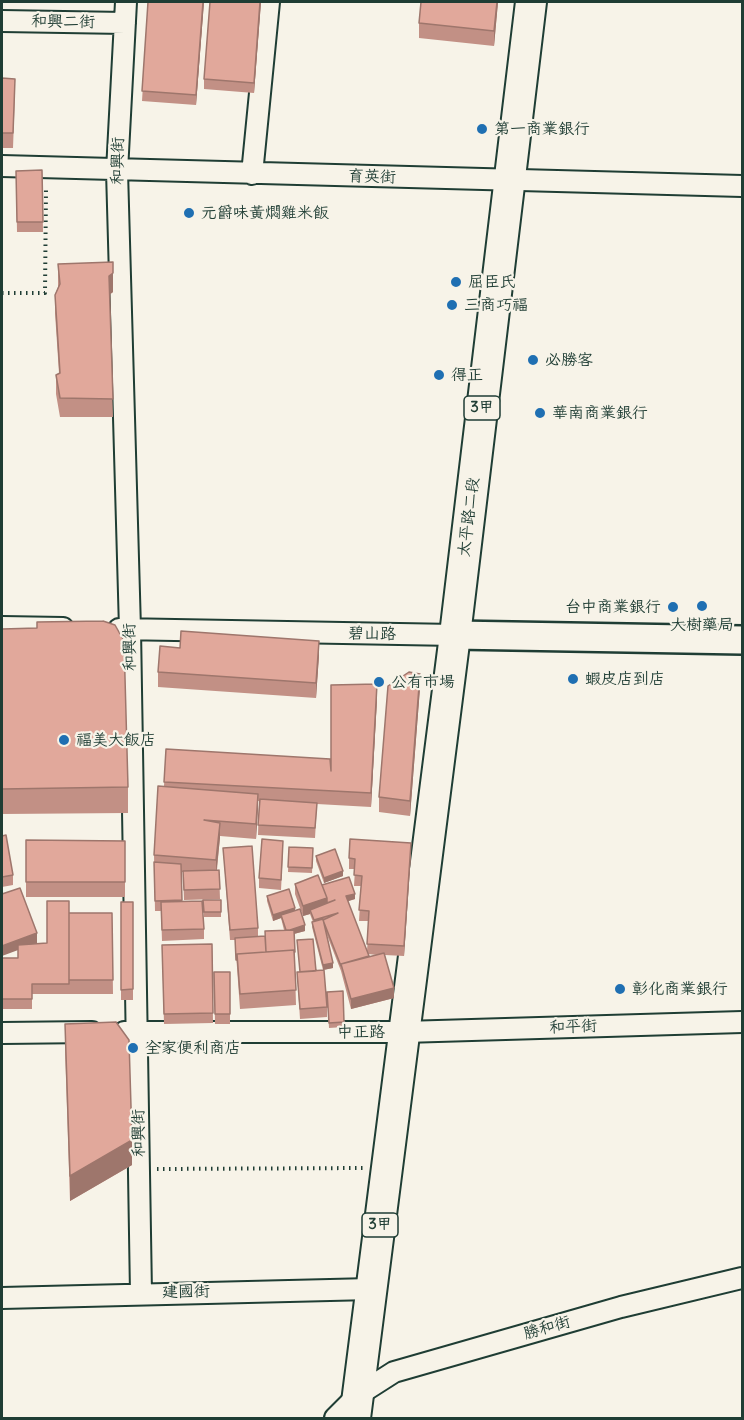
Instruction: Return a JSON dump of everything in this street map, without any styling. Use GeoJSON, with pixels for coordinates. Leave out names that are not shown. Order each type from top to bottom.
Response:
{"type":"FeatureCollection","features":[{"type":"Feature","properties":{"kind":"main road","name":"太平路二段"},"geometry":{"type":"LineString","coordinates":[[404,1032],[455,635],[531,2]]}},
{"type":"Feature","properties":{"kind":"main road","name":"碧山路"},"geometry":{"type":"LineString","coordinates":[[455,635],[742,640]]}},
{"type":"Feature","properties":{"kind":"main road","name":"中正路"},"geometry":{"type":"LineString","coordinates":[[356,1407],[404,1032]]}},
{"type":"Feature","properties":{"kind":"street","name":"和興街"},"geometry":{"type":"LineString","coordinates":[[126,2],[117,171],[130,629],[141,1293]]}},
{"type":"Feature","properties":{"kind":"street"},"geometry":{"type":"LineString","coordinates":[[252,174],[269,2]]}},
{"type":"Feature","properties":{"kind":"street","name":"和興二街"},"geometry":{"type":"LineString","coordinates":[[2,21],[125,23]]}},
{"type":"Feature","properties":{"kind":"street","name":"育英街"},"geometry":{"type":"LineString","coordinates":[[2,166],[117,171],[742,186]]}},
{"type":"Feature","properties":{"kind":"street","name":"碧山路"},"geometry":{"type":"LineString","coordinates":[[2,627],[455,635]]}},
{"type":"Feature","properties":{"kind":"street","name":"和平街"},"geometry":{"type":"LineString","coordinates":[[404,1032],[742,1022]]}},
{"type":"Feature","properties":{"kind":"street","name":"中正路"},"geometry":{"type":"LineString","coordinates":[[2,1033],[404,1032]]}},
{"type":"Feature","properties":{"kind":"street","name":"勝和街"},"geometry":{"type":"LineString","coordinates":[[335,1419],[356,1407],[394,1372],[621,1307],[742,1278]]}},
{"type":"Feature","properties":{"kind":"street","name":"建國街"},"geometry":{"type":"LineString","coordinates":[[2,1298],[371,1289]]}},
{"type":"Feature","properties":{"kind":"path"},"geometry":{"type":"LineString","coordinates":[[2,293],[45,293],[46,168]]}},
{"type":"Feature","properties":{"kind":"path"},"geometry":{"type":"LineString","coordinates":[[139,1169],[387,1167]]}},
{"type":"Feature","properties":{"kind":"building"},"geometry":{"type":"Polygon","coordinates":[[[148,2],[203,2],[196,95],[142,91],[148,2]]]}},
{"type":"Feature","properties":{"kind":"building"},"geometry":{"type":"Polygon","coordinates":[[[210,2],[260,2],[254,83],[204,79],[210,2]]]}},
{"type":"Feature","properties":{"kind":"building"},"geometry":{"type":"Polygon","coordinates":[[[421,2],[497,2],[494,31],[419,23],[421,2]]]}},
{"type":"Feature","properties":{"kind":"building"},"geometry":{"type":"Polygon","coordinates":[[[2,78],[15,79],[13,133],[2,133],[2,78]]]}},
{"type":"Feature","properties":{"kind":"building"},"geometry":{"type":"Polygon","coordinates":[[[42,170],[43,222],[17,222],[16,171],[42,170]]]}},
{"type":"Feature","properties":{"kind":"building"},"geometry":{"type":"Polygon","coordinates":[[[113,262],[113,273],[109,276],[113,399],[60,398],[56,375],[60,373],[55,295],[60,284],[58,264],[113,262]]]}},
{"type":"Feature","properties":{"kind":"building","name":"福美大飯店"},"geometry":{"type":"Polygon","coordinates":[[[103,621],[115,625],[124,641],[128,787],[2,789],[2,629],[37,628],[37,622],[103,621]]]}},
{"type":"Feature","properties":{"kind":"building"},"geometry":{"type":"Polygon","coordinates":[[[181,631],[319,641],[316,683],[158,672],[160,646],[180,648],[181,631]]]}},
{"type":"Feature","properties":{"kind":"building"},"geometry":{"type":"Polygon","coordinates":[[[409,672],[420,674],[410,801],[379,797],[388,686],[409,672]]]}},
{"type":"Feature","properties":{"kind":"building"},"geometry":{"type":"Polygon","coordinates":[[[377,684],[371,793],[164,782],[166,749],[330,759],[331,771],[331,685],[377,684]]]}},
{"type":"Feature","properties":{"kind":"building"},"geometry":{"type":"Polygon","coordinates":[[[158,786],[258,794],[256,824],[204,820],[220,823],[216,860],[154,855],[158,786]]]}},
{"type":"Feature","properties":{"kind":"building"},"geometry":{"type":"Polygon","coordinates":[[[260,799],[317,803],[315,828],[258,825],[260,799]]]}},
{"type":"Feature","properties":{"kind":"building"},"geometry":{"type":"Polygon","coordinates":[[[6,835],[13,875],[2,877],[2,836],[6,835]]]}},
{"type":"Feature","properties":{"kind":"building"},"geometry":{"type":"Polygon","coordinates":[[[262,839],[283,841],[281,880],[259,878],[262,839]]]}},
{"type":"Feature","properties":{"kind":"building"},"geometry":{"type":"Polygon","coordinates":[[[350,839],[411,843],[404,946],[367,944],[369,911],[359,910],[362,876],[354,875],[355,859],[349,858],[350,839]]]}},
{"type":"Feature","properties":{"kind":"building"},"geometry":{"type":"Polygon","coordinates":[[[26,840],[125,841],[125,882],[26,882],[26,840]]]}},
{"type":"Feature","properties":{"kind":"building"},"geometry":{"type":"Polygon","coordinates":[[[252,846],[258,928],[230,930],[223,848],[252,846]]]}},
{"type":"Feature","properties":{"kind":"building"},"geometry":{"type":"Polygon","coordinates":[[[289,847],[313,848],[312,868],[288,867],[289,847]]]}},
{"type":"Feature","properties":{"kind":"building"},"geometry":{"type":"Polygon","coordinates":[[[335,849],[343,871],[324,878],[316,856],[335,849]]]}},
{"type":"Feature","properties":{"kind":"building"},"geometry":{"type":"Polygon","coordinates":[[[154,862],[181,864],[182,900],[155,901],[154,862]]]}},
{"type":"Feature","properties":{"kind":"building"},"geometry":{"type":"Polygon","coordinates":[[[219,870],[220,889],[184,890],[183,871],[219,870]]]}},
{"type":"Feature","properties":{"kind":"building"},"geometry":{"type":"Polygon","coordinates":[[[318,875],[327,898],[303,906],[295,884],[318,875]]]}},
{"type":"Feature","properties":{"kind":"building"},"geometry":{"type":"Polygon","coordinates":[[[349,877],[355,894],[346,896],[369,956],[341,964],[341,966],[323,920],[338,913],[314,920],[310,910],[335,900],[327,903],[322,885],[349,877]]]}},
{"type":"Feature","properties":{"kind":"building"},"geometry":{"type":"Polygon","coordinates":[[[20,888],[37,933],[2,946],[2,894],[20,888]]]}},
{"type":"Feature","properties":{"kind":"building"},"geometry":{"type":"Polygon","coordinates":[[[289,889],[295,908],[273,915],[267,896],[289,889]]]}},
{"type":"Feature","properties":{"kind":"building"},"geometry":{"type":"Polygon","coordinates":[[[203,900],[221,900],[221,912],[204,912],[203,900]]]}},
{"type":"Feature","properties":{"kind":"building"},"geometry":{"type":"Polygon","coordinates":[[[47,901],[69,901],[69,984],[32,984],[32,999],[2,999],[2,958],[18,958],[18,945],[47,943],[47,901]]]}},
{"type":"Feature","properties":{"kind":"building"},"geometry":{"type":"Polygon","coordinates":[[[202,901],[204,929],[162,930],[161,902],[202,901]]]}},
{"type":"Feature","properties":{"kind":"building"},"geometry":{"type":"Polygon","coordinates":[[[121,902],[133,902],[133,989],[121,990],[121,902]]]}},
{"type":"Feature","properties":{"kind":"building"},"geometry":{"type":"Polygon","coordinates":[[[300,909],[305,925],[286,930],[281,915],[300,909]]]}},
{"type":"Feature","properties":{"kind":"building"},"geometry":{"type":"Polygon","coordinates":[[[69,913],[112,913],[113,980],[69,980],[69,913]]]}},
{"type":"Feature","properties":{"kind":"building"},"geometry":{"type":"Polygon","coordinates":[[[323,919],[333,963],[323,965],[312,922],[323,919]]]}},
{"type":"Feature","properties":{"kind":"building"},"geometry":{"type":"Polygon","coordinates":[[[294,930],[295,952],[294,950],[266,952],[265,931],[294,930]]]}},
{"type":"Feature","properties":{"kind":"building"},"geometry":{"type":"Polygon","coordinates":[[[265,936],[266,952],[237,954],[236,960],[235,938],[265,936]]]}},
{"type":"Feature","properties":{"kind":"building"},"geometry":{"type":"Polygon","coordinates":[[[313,939],[316,971],[300,972],[297,940],[313,939]]]}},
{"type":"Feature","properties":{"kind":"building"},"geometry":{"type":"Polygon","coordinates":[[[212,944],[213,1013],[164,1014],[162,945],[212,944]]]}},
{"type":"Feature","properties":{"kind":"building"},"geometry":{"type":"Polygon","coordinates":[[[294,950],[296,990],[240,994],[237,954],[294,950]]]}},
{"type":"Feature","properties":{"kind":"building"},"geometry":{"type":"Polygon","coordinates":[[[384,953],[394,988],[351,999],[341,964],[384,953]]]}},
{"type":"Feature","properties":{"kind":"building"},"geometry":{"type":"Polygon","coordinates":[[[324,970],[327,1007],[300,1009],[297,972],[324,970]]]}},
{"type":"Feature","properties":{"kind":"building"},"geometry":{"type":"Polygon","coordinates":[[[214,972],[230,972],[230,1014],[215,1014],[214,972]]]}},
{"type":"Feature","properties":{"kind":"building"},"geometry":{"type":"Polygon","coordinates":[[[343,991],[344,1022],[329,1023],[327,992],[343,991]]]}},
{"type":"Feature","properties":{"kind":"building"},"geometry":{"type":"Polygon","coordinates":[[[116,1022],[129,1040],[132,1140],[70,1176],[65,1024],[116,1022]]]}},
{"type":"Feature","properties":{"kind":"place","name":"第一商業銀行"},"geometry":{"type":"Point","coordinates":[482,129]}},
{"type":"Feature","properties":{"kind":"place","name":"元爵味黃燜雞米飯"},"geometry":{"type":"Point","coordinates":[189,213]}},
{"type":"Feature","properties":{"kind":"place","name":"屈臣氏"},"geometry":{"type":"Point","coordinates":[456,282]}},
{"type":"Feature","properties":{"kind":"place","name":"三商巧福"},"geometry":{"type":"Point","coordinates":[452,305]}},
{"type":"Feature","properties":{"kind":"place","name":"必勝客"},"geometry":{"type":"Point","coordinates":[533,360]}},
{"type":"Feature","properties":{"kind":"place","name":"得正"},"geometry":{"type":"Point","coordinates":[439,375]}},
{"type":"Feature","properties":{"kind":"place","name":"華南商業銀行"},"geometry":{"type":"Point","coordinates":[540,413]}},
{"type":"Feature","properties":{"kind":"place","name":"大樹藥局"},"geometry":{"type":"Point","coordinates":[702,606]}},
{"type":"Feature","properties":{"kind":"place","name":"台中商業銀行"},"geometry":{"type":"Point","coordinates":[673,607]}},
{"type":"Feature","properties":{"kind":"place","name":"蝦皮店到店"},"geometry":{"type":"Point","coordinates":[573,679]}},
{"type":"Feature","properties":{"kind":"place","name":"公有市場"},"geometry":{"type":"Point","coordinates":[379,682]}},
{"type":"Feature","properties":{"kind":"place","name":"福美大飯店"},"geometry":{"type":"Point","coordinates":[64,740]}},
{"type":"Feature","properties":{"kind":"place","name":"彰化商業銀行"},"geometry":{"type":"Point","coordinates":[620,989]}},
{"type":"Feature","properties":{"kind":"place","name":"全家便利商店"},"geometry":{"type":"Point","coordinates":[133,1048]}}]}
